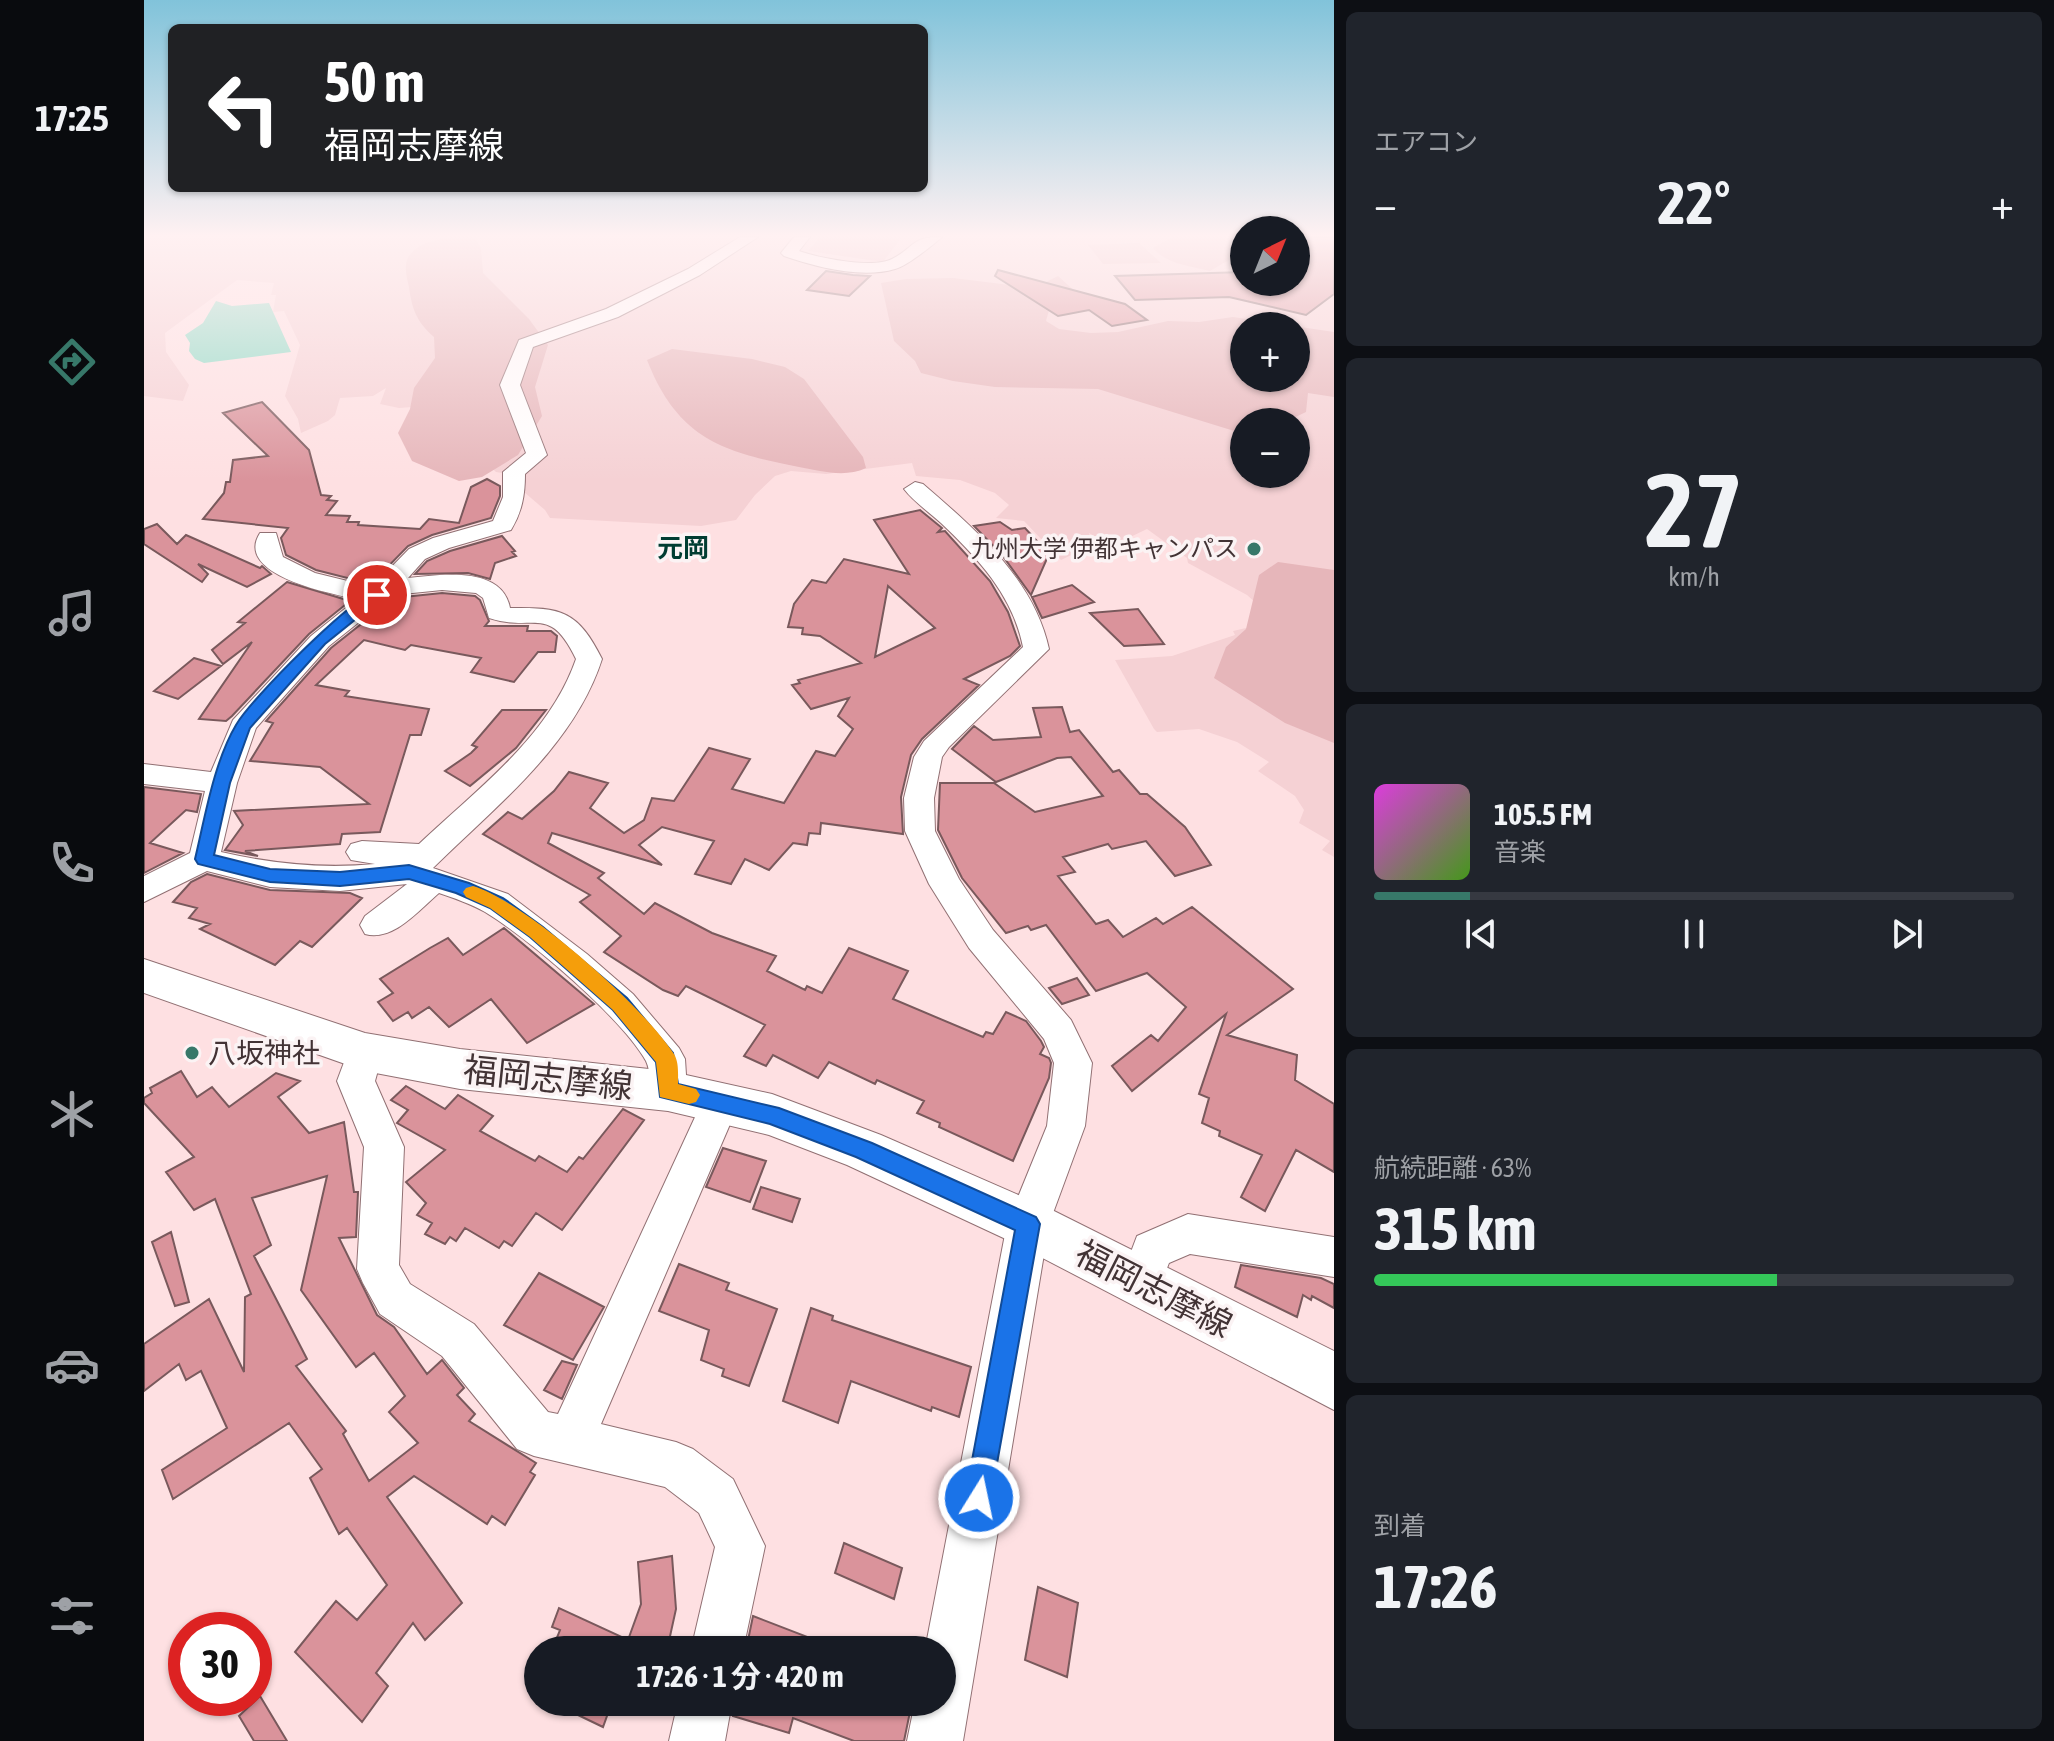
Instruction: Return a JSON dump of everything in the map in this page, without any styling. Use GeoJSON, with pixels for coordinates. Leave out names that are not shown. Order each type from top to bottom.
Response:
{"type":"FeatureCollection","features":[{"type":"Feature","properties":{"kind":"main road","name":"福岡志摩線"},"geometry":{"type":"LineString","coordinates":[[144,976],[365,1052],[460,1069],[668,1091],[772,1115],[864,1150],[1028,1224],[1334,1381]]}},
{"type":"Feature","properties":{"kind":"street"},"geometry":{"type":"LineString","coordinates":[[204,859],[222,783],[243,726],[320,641],[381,592],[417,554],[441,543],[503,525],[514,497],[514,472],[537,455],[510,385],[525,344],[597,318]]}},
{"type":"Feature","properties":{"kind":"street"},"geometry":{"type":"LineString","coordinates":[[915,489],[977,544],[1016,596],[1035,630],[1036,649],[938,741],[928,757],[919,798],[920,831],[945,884],[981,939],[1058,1030],[1073,1063],[1066,1126],[1028,1224],[935,1741]]}},
{"type":"Feature","properties":{"kind":"street"},"geometry":{"type":"LineString","coordinates":[[268,538],[269,553],[282,568],[360,594],[445,583],[486,588],[494,595],[498,613],[506,616],[556,616],[567,623],[577,634],[589,659],[582,680],[542,744],[422,869],[377,925]]}},
{"type":"Feature","properties":{"kind":"street"},"geometry":{"type":"LineString","coordinates":[[144,774],[222,783]]}},
{"type":"Feature","properties":{"kind":"street"},"geometry":{"type":"LineString","coordinates":[[362,852],[422,869],[496,903],[575,963],[620,1004],[666,1059],[668,1091]]}},
{"type":"Feature","properties":{"kind":"street"},"geometry":{"type":"LineString","coordinates":[[144,890],[204,859],[270,875],[340,879],[422,869]]}},
{"type":"Feature","properties":{"kind":"street"},"geometry":{"type":"LineString","coordinates":[[365,1052],[356,1081],[384,1147],[378,1269],[395,1299],[458,1340],[534,1432],[676,1466],[716,1496],[740,1546],[720,1636]]}},
{"type":"Feature","properties":{"kind":"street"},"geometry":{"type":"LineString","coordinates":[[570,1440],[721,1101]]}},
{"type":"Feature","properties":{"kind":"street"},"geometry":{"type":"LineString","coordinates":[[1141,1281],[1152,1250],[1188,1234],[1334,1257]]}},
{"type":"Feature","properties":{"kind":"street"},"geometry":{"type":"LineString","coordinates":[[697,1741],[702,1716]]}},
{"type":"Feature","properties":{"kind":"shaded area","name":"九州大学 伊都キャンパス"},"geometry":{"type":"Polygon","coordinates":[[[144,318],[185,318],[165,333],[166,352],[189,385],[183,401],[144,396],[144,318]]]}},
{"type":"Feature","properties":{"kind":"shaded area"},"geometry":{"type":"Polygon","coordinates":[[[206,318],[276,318],[291,352],[204,363],[195,359],[189,351],[190,343],[185,335],[206,318]]]}},
{"type":"Feature","properties":{"kind":"shaded area","name":"九州大学 伊都キャンパス"},"geometry":{"type":"Polygon","coordinates":[[[287,318],[1230,318],[1230,392],[1310,392],[1310,318],[1334,318],[1334,857],[1322,850],[1330,841],[1299,823],[1304,810],[1295,796],[1258,771],[1269,762],[1237,742],[1199,729],[1157,732],[1154,729],[1115,660],[1172,656],[1235,635],[1233,631],[1276,621],[1247,595],[1188,563],[1187,558],[1147,529],[1120,542],[1104,542],[1089,533],[1092,545],[1061,560],[1024,521],[996,518],[1009,505],[995,493],[960,480],[916,476],[912,463],[826,474],[791,471],[775,476],[736,520],[701,526],[550,518],[545,510],[502,473],[496,472],[425,406],[399,408],[380,404],[386,388],[373,396],[340,398],[335,415],[301,433],[298,419],[285,396],[300,345],[287,318]]]}},
{"type":"Feature","properties":{"kind":"shaded area"},"geometry":{"type":"Polygon","coordinates":[[[418,318],[528,318],[548,345],[535,387],[542,416],[518,455],[482,477],[459,481],[412,461],[398,433],[410,409],[414,388],[435,358],[434,337],[418,318]]]}},
{"type":"Feature","properties":{"kind":"shaded area"},"geometry":{"type":"Polygon","coordinates":[[[889,318],[1047,318],[1046,321],[1059,329],[1091,333],[1118,332],[1168,321],[1230,318],[1230,392],[1310,392],[1310,328],[1334,332],[1334,397],[1308,393],[1306,408],[1230,408],[1230,430],[1098,389],[995,387],[953,381],[921,373],[915,361],[894,341],[889,318]]]}},
{"type":"Feature","properties":{"kind":"shaded area"},"geometry":{"type":"Polygon","coordinates":[[[672,349],[752,359],[785,367],[804,379],[863,457],[866,468],[841,473],[816,470],[748,455],[706,438],[673,408],[647,360],[672,349]]]}},
{"type":"Feature","properties":{"kind":"shaded area"},"geometry":{"type":"Polygon","coordinates":[[[1278,562],[1334,570],[1334,743],[1285,723],[1214,678],[1226,647],[1246,629],[1259,575],[1278,562]]]}},
{"type":"Feature","properties":{"kind":"building"},"geometry":{"type":"Polygon","coordinates":[[[1101,318],[1147,320],[1112,326],[1101,318]]]}},
{"type":"Feature","properties":{"kind":"building"},"geometry":{"type":"Polygon","coordinates":[[[262,402],[309,450],[321,495],[331,496],[327,500],[337,501],[326,515],[350,516],[347,522],[359,522],[358,525],[420,529],[429,519],[459,523],[471,487],[487,479],[500,486],[500,496],[491,518],[432,535],[408,546],[371,584],[316,570],[286,555],[281,538],[288,528],[203,519],[224,493],[226,482],[230,482],[233,460],[268,456],[223,413],[262,402]]]}},
{"type":"Feature","properties":{"kind":"building"},"geometry":{"type":"Polygon","coordinates":[[[920,510],[942,528],[938,532],[945,531],[990,581],[1008,612],[1020,646],[1010,656],[964,679],[979,685],[922,739],[911,755],[901,797],[903,834],[821,823],[820,834],[809,833],[807,845],[793,843],[769,870],[745,859],[731,884],[695,874],[714,841],[662,827],[639,845],[662,865],[552,833],[548,843],[604,873],[598,878],[644,914],[655,903],[712,933],[776,956],[767,971],[805,990],[807,986],[822,993],[849,948],[908,971],[893,999],[983,1037],[986,1032],[993,1034],[1006,1012],[1026,1021],[1044,1047],[1040,1054],[1049,1058],[1051,1063],[1049,1078],[1013,1161],[939,1127],[940,1123],[917,1113],[924,1101],[877,1080],[875,1084],[829,1062],[818,1078],[773,1055],[766,1066],[744,1056],[765,1025],[686,986],[678,996],[663,990],[604,952],[621,936],[580,902],[590,895],[483,834],[508,812],[522,819],[554,791],[569,772],[608,783],[590,808],[624,833],[644,820],[652,798],[674,801],[709,748],[750,759],[732,789],[784,803],[816,751],[835,756],[853,729],[838,716],[849,698],[811,709],[792,685],[800,683],[798,680],[861,663],[820,636],[802,634],[803,628],[788,627],[794,604],[812,580],[826,583],[844,559],[909,574],[874,520],[920,510]],[[888,586],[875,657],[935,628],[888,586]]]}},
{"type":"Feature","properties":{"kind":"building"},"geometry":{"type":"Polygon","coordinates":[[[1000,522],[1012,530],[1025,528],[1049,554],[1031,595],[1002,555],[974,526],[1000,522]]]}},
{"type":"Feature","properties":{"kind":"building"},"geometry":{"type":"Polygon","coordinates":[[[157,524],[177,544],[186,535],[260,568],[262,566],[271,574],[247,587],[198,564],[208,574],[202,582],[144,544],[144,529],[157,524]]]}},
{"type":"Feature","properties":{"kind":"building"},"geometry":{"type":"Polygon","coordinates":[[[502,536],[516,556],[495,563],[490,579],[468,573],[415,574],[427,561],[502,536]]]}},
{"type":"Feature","properties":{"kind":"building"},"geometry":{"type":"Polygon","coordinates":[[[287,582],[350,601],[309,634],[226,721],[199,719],[252,642],[223,664],[212,650],[245,623],[238,622],[287,582]]]}},
{"type":"Feature","properties":{"kind":"building"},"geometry":{"type":"Polygon","coordinates":[[[1072,585],[1094,602],[1042,618],[1032,597],[1072,585]]]}},
{"type":"Feature","properties":{"kind":"building"},"geometry":{"type":"Polygon","coordinates":[[[442,593],[475,596],[480,600],[489,621],[485,626],[528,626],[527,631],[551,631],[557,636],[555,652],[538,652],[514,682],[471,672],[481,658],[411,645],[405,650],[364,640],[316,685],[349,691],[345,696],[429,709],[421,735],[410,735],[380,832],[342,834],[340,844],[245,851],[258,856],[225,850],[243,825],[234,811],[369,804],[320,767],[250,761],[273,723],[266,721],[331,648],[394,598],[442,593]]]}},
{"type":"Feature","properties":{"kind":"building"},"geometry":{"type":"Polygon","coordinates":[[[1138,609],[1164,644],[1124,646],[1090,613],[1138,609]]]}},
{"type":"Feature","properties":{"kind":"building"},"geometry":{"type":"Polygon","coordinates":[[[194,658],[221,666],[178,699],[154,691],[194,658]]]}},
{"type":"Feature","properties":{"kind":"building"},"geometry":{"type":"Polygon","coordinates":[[[1062,707],[1070,732],[1079,730],[1113,772],[1119,770],[1140,794],[1147,794],[1185,827],[1211,865],[1175,876],[1146,841],[1112,849],[1108,844],[1063,857],[1075,872],[1058,876],[1096,924],[1108,920],[1123,937],[1156,918],[1163,924],[1192,907],[1293,989],[1227,1035],[1297,1055],[1295,1080],[1334,1104],[1334,1172],[1296,1150],[1265,1211],[1241,1197],[1262,1155],[1219,1136],[1220,1131],[1202,1123],[1209,1098],[1199,1094],[1226,1014],[1132,1091],[1112,1066],[1151,1035],[1158,1041],[1186,1007],[1147,973],[1096,991],[1046,925],[1031,930],[1028,926],[1006,933],[962,878],[938,830],[940,783],[994,783],[1035,812],[1103,796],[1071,757],[1057,758],[996,782],[952,749],[974,726],[993,740],[1041,737],[1033,708],[1062,707]]]}},
{"type":"Feature","properties":{"kind":"building"},"geometry":{"type":"Polygon","coordinates":[[[502,710],[546,710],[516,748],[470,786],[445,771],[477,747],[472,745],[502,710]]]}},
{"type":"Feature","properties":{"kind":"building"},"geometry":{"type":"Polygon","coordinates":[[[144,787],[201,794],[197,812],[186,810],[150,843],[183,853],[144,873],[144,787]]]}},
{"type":"Feature","properties":{"kind":"building"},"geometry":{"type":"Polygon","coordinates":[[[207,874],[270,890],[350,893],[362,898],[312,947],[300,941],[275,965],[200,929],[210,924],[189,918],[197,908],[173,902],[191,882],[207,874]]]}},
{"type":"Feature","properties":{"kind":"building"},"geometry":{"type":"Polygon","coordinates":[[[504,928],[594,1004],[527,1043],[491,999],[449,1027],[429,1007],[412,1018],[408,1012],[393,1021],[378,1002],[393,993],[380,979],[430,948],[448,938],[463,955],[504,928]]]}},
{"type":"Feature","properties":{"kind":"building"},"geometry":{"type":"Polygon","coordinates":[[[1077,978],[1089,995],[1062,1004],[1049,988],[1077,978]]]}},
{"type":"Feature","properties":{"kind":"building"},"geometry":{"type":"Polygon","coordinates":[[[181,1071],[197,1097],[212,1087],[229,1107],[276,1073],[300,1081],[278,1097],[309,1133],[344,1122],[354,1192],[358,1192],[356,1237],[339,1238],[377,1315],[394,1327],[427,1374],[442,1360],[464,1388],[457,1395],[475,1414],[469,1421],[536,1463],[530,1472],[535,1475],[505,1525],[492,1516],[487,1524],[414,1476],[387,1497],[462,1603],[425,1640],[413,1623],[376,1673],[388,1686],[362,1722],[295,1652],[336,1601],[357,1620],[387,1585],[347,1528],[339,1534],[310,1478],[322,1469],[289,1423],[173,1499],[162,1470],[227,1428],[201,1371],[186,1380],[179,1364],[144,1391],[144,1344],[209,1299],[244,1372],[245,1297],[251,1294],[215,1199],[194,1210],[166,1172],[194,1157],[144,1103],[144,1098],[152,1093],[150,1088],[181,1071]],[[327,1176],[252,1198],[271,1245],[254,1256],[307,1359],[296,1366],[346,1431],[343,1434],[369,1481],[418,1443],[389,1412],[405,1396],[374,1353],[356,1367],[301,1290],[327,1176]]]}},
{"type":"Feature","properties":{"kind":"building"},"geometry":{"type":"Polygon","coordinates":[[[406,1086],[445,1109],[458,1095],[493,1116],[480,1131],[535,1161],[539,1156],[567,1172],[579,1157],[583,1159],[623,1109],[644,1120],[562,1230],[536,1213],[512,1246],[504,1241],[499,1248],[465,1228],[456,1241],[450,1237],[445,1244],[425,1234],[432,1223],[417,1215],[426,1203],[406,1182],[445,1150],[397,1123],[408,1110],[391,1100],[406,1086]]]}},
{"type":"Feature","properties":{"kind":"building"},"geometry":{"type":"Polygon","coordinates":[[[723,1148],[766,1161],[750,1202],[706,1187],[723,1148]]]}},
{"type":"Feature","properties":{"kind":"building"},"geometry":{"type":"Polygon","coordinates":[[[761,1187],[800,1199],[792,1222],[753,1209],[761,1187]]]}},
{"type":"Feature","properties":{"kind":"building"},"geometry":{"type":"Polygon","coordinates":[[[171,1232],[189,1302],[175,1306],[152,1242],[171,1232]]]}},
{"type":"Feature","properties":{"kind":"building"},"geometry":{"type":"Polygon","coordinates":[[[679,1264],[729,1283],[726,1290],[777,1309],[749,1386],[722,1376],[724,1369],[701,1360],[709,1330],[659,1311],[679,1264]]]}},
{"type":"Feature","properties":{"kind":"building"},"geometry":{"type":"Polygon","coordinates":[[[1241,1265],[1321,1278],[1334,1284],[1334,1308],[1312,1296],[1311,1300],[1303,1295],[1297,1317],[1235,1287],[1241,1265]]]}},
{"type":"Feature","properties":{"kind":"building"},"geometry":{"type":"Polygon","coordinates":[[[539,1273],[604,1307],[573,1360],[504,1325],[539,1273]]]}},
{"type":"Feature","properties":{"kind":"building"},"geometry":{"type":"Polygon","coordinates":[[[811,1308],[833,1316],[832,1320],[971,1367],[959,1417],[932,1407],[931,1411],[851,1381],[838,1423],[783,1401],[811,1308]]]}},
{"type":"Feature","properties":{"kind":"building"},"geometry":{"type":"Polygon","coordinates":[[[562,1361],[577,1365],[562,1399],[544,1390],[562,1361]]]}},
{"type":"Feature","properties":{"kind":"building"},"geometry":{"type":"Polygon","coordinates":[[[844,1543],[902,1568],[894,1599],[835,1573],[844,1543]]]}},
{"type":"Feature","properties":{"kind":"building"},"geometry":{"type":"Polygon","coordinates":[[[672,1556],[676,1609],[670,1636],[629,1636],[641,1604],[638,1562],[672,1556]]]}},
{"type":"Feature","properties":{"kind":"building"},"geometry":{"type":"Polygon","coordinates":[[[1038,1587],[1078,1603],[1067,1677],[1025,1660],[1038,1587]]]}},
{"type":"Feature","properties":{"kind":"building"},"geometry":{"type":"Polygon","coordinates":[[[559,1608],[619,1636],[558,1636],[560,1630],[552,1627],[559,1608]]]}},
{"type":"Feature","properties":{"kind":"building"},"geometry":{"type":"Polygon","coordinates":[[[753,1616],[805,1636],[749,1636],[753,1616]]]}},
{"type":"Feature","properties":{"kind":"building"},"geometry":{"type":"Polygon","coordinates":[[[239,1716],[272,1716],[287,1741],[254,1741],[239,1716]]]}},
{"type":"Feature","properties":{"kind":"building"},"geometry":{"type":"Polygon","coordinates":[[[580,1716],[607,1716],[603,1727],[580,1716]]]}},
{"type":"Feature","properties":{"kind":"building"},"geometry":{"type":"Polygon","coordinates":[[[733,1716],[909,1716],[904,1741],[854,1741],[793,1718],[789,1733],[733,1716]]]}},
{"type":"Feature","properties":{"kind":"slow traffic"},"geometry":{"type":"LineString","coordinates":[[473,892],[496,903],[536,932],[620,1004],[666,1059],[668,1091],[689,1095]]}},
{"type":"Feature","properties":{"kind":"place","name":"九州大学 伊都キャンパス"},"geometry":{"type":"Point","coordinates":[1254,549]}},
{"type":"Feature","properties":{"kind":"place","name":"八坂神社"},"geometry":{"type":"Point","coordinates":[192,1053]}},
{"type":"Feature","properties":{"kind":"district","name":"元岡"},"geometry":{"type":"Point","coordinates":[683,548]}},
{"type":"Feature","properties":{"kind":"route"},"geometry":{"type":"LineString","coordinates":[[377,595],[320,641],[243,726],[222,783],[204,859],[270,875],[340,879],[409,872],[462,888],[496,903],[575,963],[620,1004],[666,1059],[668,1091],[772,1115],[864,1150],[1028,1224],[979,1498]]}}]}
